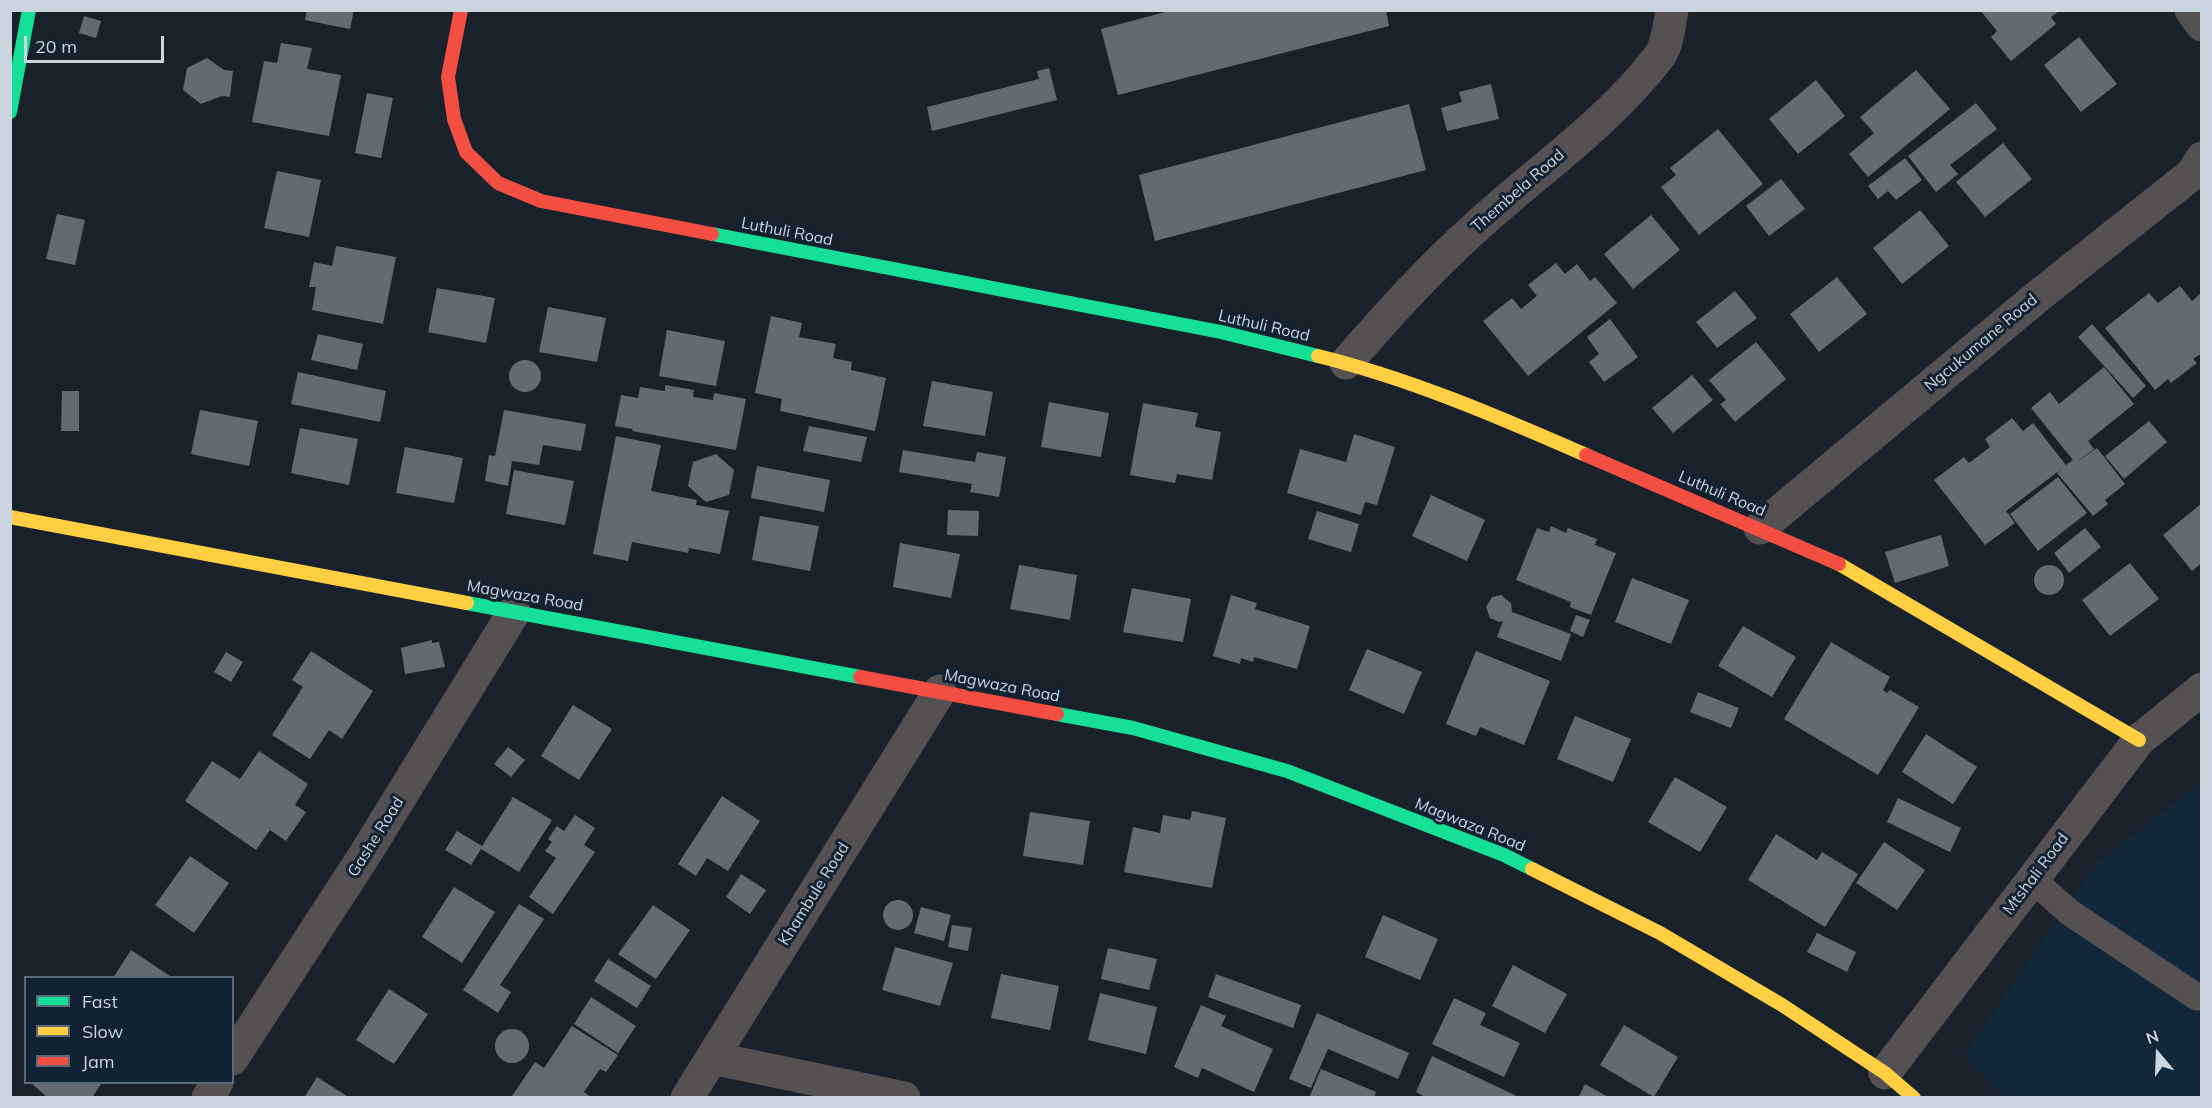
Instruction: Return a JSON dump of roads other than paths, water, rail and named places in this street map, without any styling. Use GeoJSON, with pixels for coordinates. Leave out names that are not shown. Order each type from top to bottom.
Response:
{"type":"FeatureCollection","features":[{"type":"Feature","properties":{"kind":"street"},"geometry":{"type":"LineString","coordinates":[[10,112],[29,10]]}},
{"type":"Feature","properties":{"kind":"street","name":"Luthuli Road"},"geometry":{"type":"LineString","coordinates":[[460,10],[448,77],[454,119],[466,152],[498,183],[541,201],[1221,332],[1346,363],[1464,402],[1836,562],[2139,740]]}},
{"type":"Feature","properties":{"kind":"street","name":"Thembela Road"},"geometry":{"type":"LineString","coordinates":[[1346,363],[1402,299],[1474,229],[1611,109],[1653,64],[1660,56],[1669,30],[1672,10]]}},
{"type":"Feature","properties":{"kind":"street"},"geometry":{"type":"LineString","coordinates":[[2191,10],[2202,25]]}},
{"type":"Feature","properties":{"kind":"street","name":"Ngcukumane Road"},"geometry":{"type":"LineString","coordinates":[[1760,528],[2037,297],[2192,174],[2202,158]]}},
{"type":"Feature","properties":{"kind":"street","name":"Magwaza Road"},"geometry":{"type":"LineString","coordinates":[[10,517],[1133,728],[1287,771],[1504,855],[1660,933],[1782,1005],[1885,1073],[1914,1098]]}},
{"type":"Feature","properties":{"kind":"street","name":"Gashe Road"},"geometry":{"type":"LineString","coordinates":[[234,1056],[364,856],[514,612]]}},
{"type":"Feature","properties":{"kind":"street","name":"Mtshali Road"},"geometry":{"type":"LineString","coordinates":[[1885,1073],[2139,740],[2202,688]]}},
{"type":"Feature","properties":{"kind":"street","name":"Khambule Road"},"geometry":{"type":"LineString","coordinates":[[687,1098],[940,691]]}},
{"type":"Feature","properties":{"kind":"street"},"geometry":{"type":"LineString","coordinates":[[712,1058],[904,1098]]}},
{"type":"Feature","properties":{"kind":"street"},"geometry":{"type":"LineString","coordinates":[[208,1098],[216,1084]]}},
{"type":"Feature","properties":{"kind":"lane"},"geometry":{"type":"LineString","coordinates":[[2032,879],[2069,912],[2197,997]]}}]}
